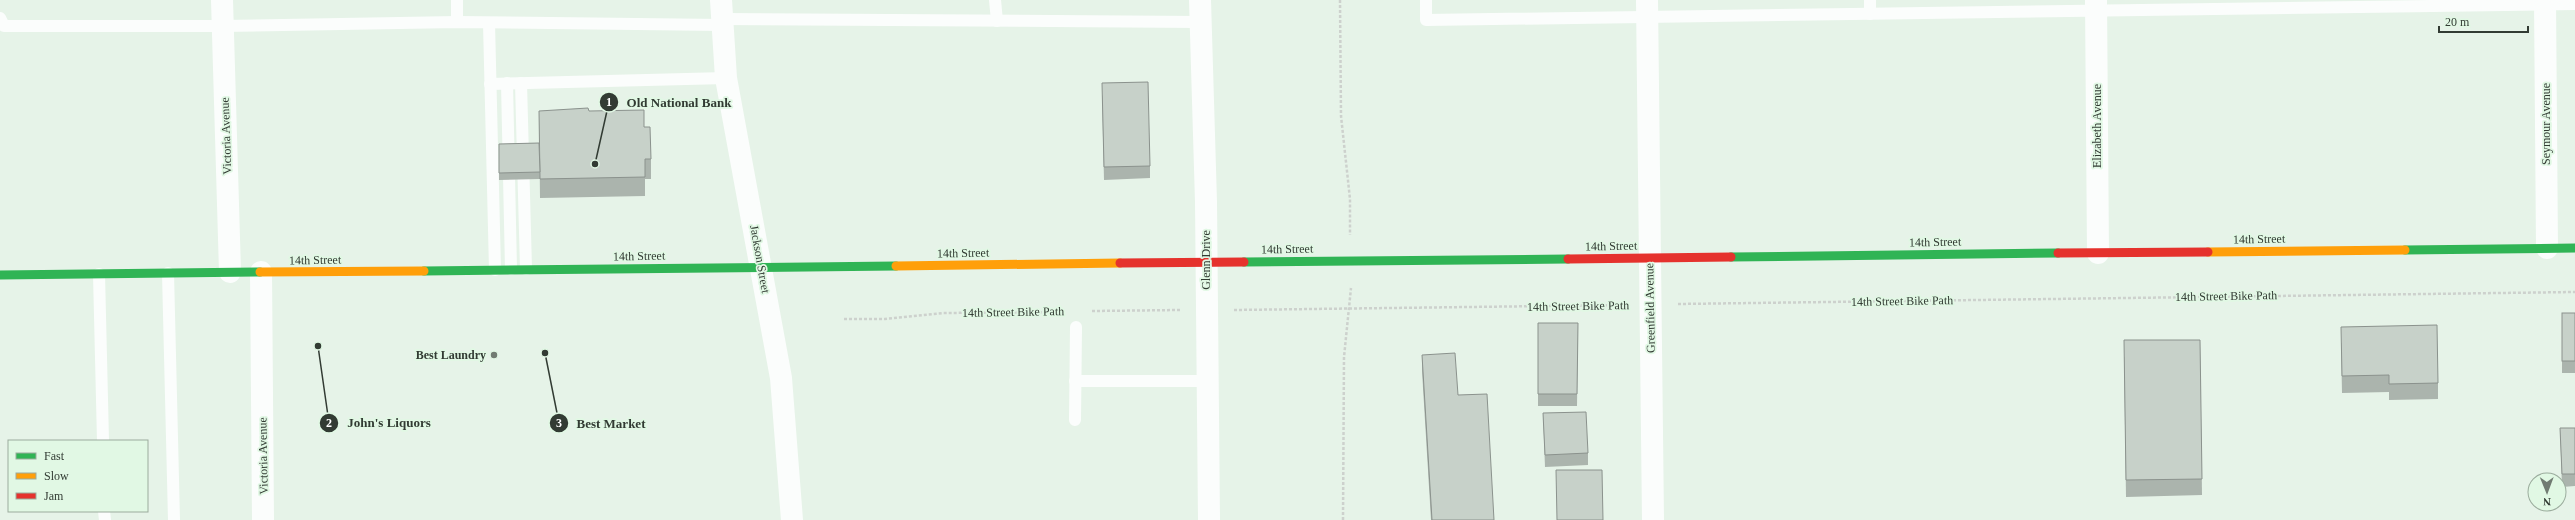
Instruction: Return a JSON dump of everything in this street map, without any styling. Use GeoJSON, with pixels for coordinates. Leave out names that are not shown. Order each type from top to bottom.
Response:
{"type":"FeatureCollection","features":[{"type":"Feature","properties":{"kind":"street","name":"Victoria Avenue"},"geometry":{"type":"LineString","coordinates":[[222,0],[230,272]]}},
{"type":"Feature","properties":{"kind":"street","name":"Glenn Drive"},"geometry":{"type":"LineString","coordinates":[[1200,0],[1206,262],[1208,520]]}},
{"type":"Feature","properties":{"kind":"street","name":"Seymour Avenue"},"geometry":{"type":"LineString","coordinates":[[2545,2],[2547,248]]}},
{"type":"Feature","properties":{"kind":"street","name":"Elizabeth Avenue"},"geometry":{"type":"LineString","coordinates":[[2096,5],[2098,252]]}},
{"type":"Feature","properties":{"kind":"street","name":"Greenfield Avenue"},"geometry":{"type":"LineString","coordinates":[[1647,9],[1653,520]]}},
{"type":"Feature","properties":{"kind":"street","name":"Jackson Street"},"geometry":{"type":"LineString","coordinates":[[721,15],[726,78],[784,398],[792,520]]}},
{"type":"Feature","properties":{"kind":"street","name":"14th Street"},"geometry":{"type":"LineString","coordinates":[[0,275],[2575,248]]}},
{"type":"Feature","properties":{"kind":"street","name":"Victoria Avenue"},"geometry":{"type":"LineString","coordinates":[[261,272],[263,520]]}},
{"type":"Feature","properties":{"kind":"lane"},"geometry":{"type":"LineString","coordinates":[[457,0],[457,22]]}},
{"type":"Feature","properties":{"kind":"lane"},"geometry":{"type":"LineString","coordinates":[[995,0],[997,21]]}},
{"type":"Feature","properties":{"kind":"lane"},"geometry":{"type":"LineString","coordinates":[[1426,0],[1426,20],[1647,9],[1870,14],[2096,5],[2545,2],[2575,4]]}},
{"type":"Feature","properties":{"kind":"lane"},"geometry":{"type":"LineString","coordinates":[[1870,0],[1870,14]]}},
{"type":"Feature","properties":{"kind":"lane"},"geometry":{"type":"LineString","coordinates":[[0,18],[4,26],[222,26],[489,22],[721,15],[997,21],[1200,22]]}},
{"type":"Feature","properties":{"kind":"lane"},"geometry":{"type":"LineString","coordinates":[[489,22],[495,270]]}},
{"type":"Feature","properties":{"kind":"lane"},"geometry":{"type":"LineString","coordinates":[[490,84],[521,82],[726,78]]}},
{"type":"Feature","properties":{"kind":"lane"},"geometry":{"type":"LineString","coordinates":[[521,82],[526,269]]}},
{"type":"Feature","properties":{"kind":"lane"},"geometry":{"type":"LineString","coordinates":[[507,83],[511,269]]}},
{"type":"Feature","properties":{"kind":"lane"},"geometry":{"type":"LineString","coordinates":[[168,273],[174,520]]}},
{"type":"Feature","properties":{"kind":"lane"},"geometry":{"type":"LineString","coordinates":[[99,274],[103,440]]}},
{"type":"Feature","properties":{"kind":"lane"},"geometry":{"type":"LineString","coordinates":[[1075,420],[1076,328]]}},
{"type":"Feature","properties":{"kind":"lane"},"geometry":{"type":"LineString","coordinates":[[1075,381],[1207,381]]}},
{"type":"Feature","properties":{"kind":"path"},"geometry":{"type":"LineString","coordinates":[[1340,0],[1341,116],[1350,199],[1350,229]]}},
{"type":"Feature","properties":{"kind":"path","name":"14th Street Bike Path"},"geometry":{"type":"LineString","coordinates":[[1229,310],[2575,292]]}},
{"type":"Feature","properties":{"kind":"path"},"geometry":{"type":"LineString","coordinates":[[1343,520],[1344,356],[1351,296]]}},
{"type":"Feature","properties":{"kind":"path"},"geometry":{"type":"LineString","coordinates":[[1085,312],[1183,310]]}},
{"type":"Feature","properties":{"kind":"path","name":"14th Street Bike Path"},"geometry":{"type":"LineString","coordinates":[[844,319],[885,319],[943,313],[1069,312]]}},
{"type":"Feature","properties":{"kind":"building"},"geometry":{"type":"Polygon","coordinates":[[[1148,82],[1150,166],[1104,167],[1102,83],[1148,82]]]}},
{"type":"Feature","properties":{"kind":"building"},"geometry":{"type":"Polygon","coordinates":[[[588,108],[589,111],[644,110],[644,127],[650,127],[651,159],[645,159],[645,177],[540,179],[539,111],[588,108]]]}},
{"type":"Feature","properties":{"kind":"building"},"geometry":{"type":"Polygon","coordinates":[[[539,143],[540,172],[499,173],[499,144],[539,143]]]}},
{"type":"Feature","properties":{"kind":"building"},"geometry":{"type":"Polygon","coordinates":[[[2562,313],[2575,313],[2575,361],[2562,361],[2562,313]]]}},
{"type":"Feature","properties":{"kind":"building"},"geometry":{"type":"Polygon","coordinates":[[[1538,323],[1578,323],[1577,394],[1538,394],[1538,323]]]}},
{"type":"Feature","properties":{"kind":"building"},"geometry":{"type":"Polygon","coordinates":[[[2437,325],[2438,383],[2389,384],[2389,375],[2342,376],[2341,327],[2437,325]]]}},
{"type":"Feature","properties":{"kind":"building"},"geometry":{"type":"Polygon","coordinates":[[[2124,340],[2200,340],[2202,479],[2126,480],[2124,340]]]}},
{"type":"Feature","properties":{"kind":"building"},"geometry":{"type":"Polygon","coordinates":[[[1455,353],[1458,395],[1487,394],[1494,520],[1432,520],[1422,355],[1455,353]]]}},
{"type":"Feature","properties":{"kind":"building"},"geometry":{"type":"Polygon","coordinates":[[[1586,412],[1588,453],[1545,455],[1543,413],[1586,412]]]}},
{"type":"Feature","properties":{"kind":"building"},"geometry":{"type":"Polygon","coordinates":[[[2560,428],[2575,428],[2575,474],[2567,474],[2567,472],[2562,472],[2560,428]]]}},
{"type":"Feature","properties":{"kind":"building"},"geometry":{"type":"Polygon","coordinates":[[[1556,470],[1602,470],[1603,520],[1557,520],[1556,470]]]}},
{"type":"Feature","properties":{"kind":"traffic: fast"},"geometry":{"type":"LineString","coordinates":[[2405,250],[2575,248]]}},
{"type":"Feature","properties":{"kind":"traffic: fast"},"geometry":{"type":"LineString","coordinates":[[1731,257],[2058,253]]}},
{"type":"Feature","properties":{"kind":"traffic: fast"},"geometry":{"type":"LineString","coordinates":[[1244,262],[1568,259]]}},
{"type":"Feature","properties":{"kind":"traffic: fast"},"geometry":{"type":"LineString","coordinates":[[424,271],[896,266]]}},
{"type":"Feature","properties":{"kind":"traffic: fast"},"geometry":{"type":"LineString","coordinates":[[0,275],[260,272]]}},
{"type":"Feature","properties":{"kind":"traffic: slow"},"geometry":{"type":"LineString","coordinates":[[2208,252],[2405,250]]}},
{"type":"Feature","properties":{"kind":"traffic: slow"},"geometry":{"type":"LineString","coordinates":[[896,266],[1120,263]]}},
{"type":"Feature","properties":{"kind":"traffic: slow"},"geometry":{"type":"LineString","coordinates":[[260,272],[424,271]]}},
{"type":"Feature","properties":{"kind":"traffic: jam"},"geometry":{"type":"LineString","coordinates":[[2058,253],[2208,252]]}},
{"type":"Feature","properties":{"kind":"traffic: jam"},"geometry":{"type":"LineString","coordinates":[[1568,259],[1731,257]]}},
{"type":"Feature","properties":{"kind":"traffic: jam"},"geometry":{"type":"LineString","coordinates":[[1120,263],[1244,262]]}},
{"type":"Feature","properties":{"kind":"place","name":"Old National Bank"},"geometry":{"type":"Point","coordinates":[595,164]}},
{"type":"Feature","properties":{"kind":"place","name":"John's Liquors"},"geometry":{"type":"Point","coordinates":[318,346]}},
{"type":"Feature","properties":{"kind":"place","name":"Best Market"},"geometry":{"type":"Point","coordinates":[545,353]}},
{"type":"Feature","properties":{"kind":"place","name":"Best Laundry"},"geometry":{"type":"Point","coordinates":[494,355]}}]}
